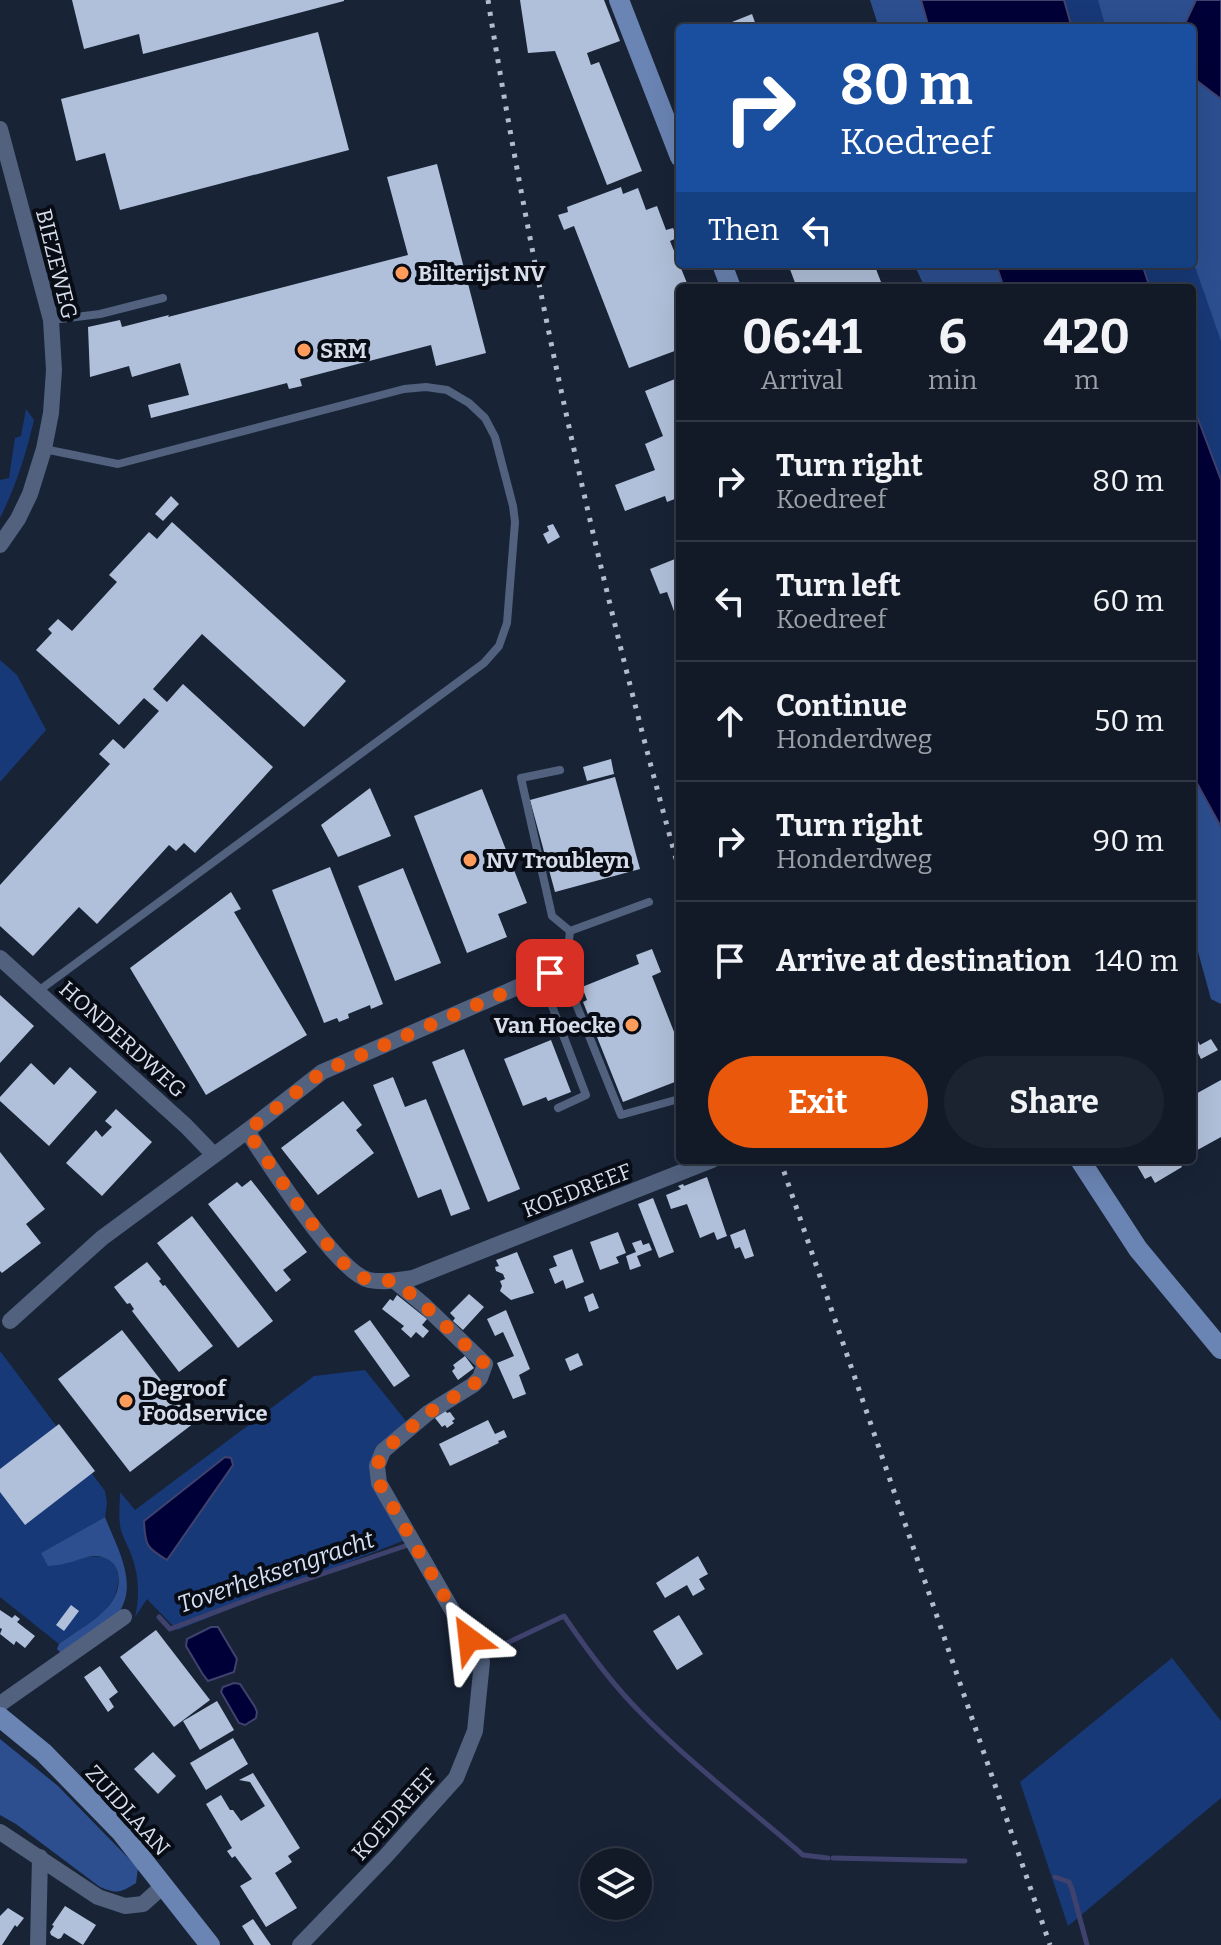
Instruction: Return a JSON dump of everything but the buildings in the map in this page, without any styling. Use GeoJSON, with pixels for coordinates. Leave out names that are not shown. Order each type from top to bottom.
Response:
{"type":"FeatureCollection","features":[{"type":"Feature","properties":{"kind":"street"},"geometry":{"type":"LineString","coordinates":[[619,0],[676,147]]}},
{"type":"Feature","properties":{"kind":"street","name":"BIEZEWEG"},"geometry":{"type":"LineString","coordinates":[[0,129],[51,320],[54,370],[51,413],[44,449],[30,494],[0,545]]}},
{"type":"Feature","properties":{"kind":"street","name":"HONDERDWEG"},"geometry":{"type":"LineString","coordinates":[[0,958],[214,1155]]}},
{"type":"Feature","properties":{"kind":"street"},"geometry":{"type":"LineString","coordinates":[[5,1322],[102,1238],[322,1072],[546,975]]}},
{"type":"Feature","properties":{"kind":"street"},"geometry":{"type":"LineString","coordinates":[[247,1131],[337,1257],[367,1280],[395,1281]]}},
{"type":"Feature","properties":{"kind":"street","name":"KOEDREEF"},"geometry":{"type":"LineString","coordinates":[[395,1281],[413,1278],[702,1164]]}},
{"type":"Feature","properties":{"kind":"street"},"geometry":{"type":"LineString","coordinates":[[1083,1164],[1138,1249],[1221,1349]]}},
{"type":"Feature","properties":{"kind":"street","name":"KOEDREEF"},"geometry":{"type":"LineString","coordinates":[[300,1945],[456,1778],[475,1731],[482,1662],[379,1483],[377,1466],[383,1451],[428,1413],[473,1385],[480,1378],[485,1364],[395,1281]]}},
{"type":"Feature","properties":{"kind":"street"},"geometry":{"type":"LineString","coordinates":[[0,1704],[124,1617]]}},
{"type":"Feature","properties":{"kind":"street","name":"ZUIDLAAN"},"geometry":{"type":"LineString","coordinates":[[0,1717],[44,1753],[121,1832],[210,1945]]}},
{"type":"Feature","properties":{"kind":"street"},"geometry":{"type":"LineString","coordinates":[[0,1832],[98,1897],[125,1906],[143,1904],[163,1886]]}},
{"type":"Feature","properties":{"kind":"street"},"geometry":{"type":"LineString","coordinates":[[38,1945],[40,1857]]}},
{"type":"Feature","properties":{"kind":"lane"},"geometry":{"type":"LineString","coordinates":[[51,320],[100,314],[163,298]]}},
{"type":"Feature","properties":{"kind":"lane"},"geometry":{"type":"LineString","coordinates":[[37,992],[484,663],[499,646],[507,623],[515,522],[495,437],[485,418],[469,403],[447,390],[426,387],[404,389],[118,464],[44,449]]}},
{"type":"Feature","properties":{"kind":"lane"},"geometry":{"type":"LineString","coordinates":[[560,770],[521,778],[552,916],[570,931]]}},
{"type":"Feature","properties":{"kind":"lane"},"geometry":{"type":"LineString","coordinates":[[570,931],[649,902]]}},
{"type":"Feature","properties":{"kind":"lane"},"geometry":{"type":"LineString","coordinates":[[546,975],[569,940],[570,931]]}},
{"type":"Feature","properties":{"kind":"lane"},"geometry":{"type":"LineString","coordinates":[[546,975],[570,989],[621,1115],[676,1100]]}},
{"type":"Feature","properties":{"kind":"lane"},"geometry":{"type":"LineString","coordinates":[[546,975],[586,1095],[558,1108]]}},
{"type":"Feature","properties":{"kind":"shaded area"},"geometry":{"type":"Polygon","coordinates":[[[870,0],[921,0],[928,24],[878,24],[870,0]]]}},
{"type":"Feature","properties":{"kind":"shaded area"},"geometry":{"type":"Polygon","coordinates":[[[921,0],[1064,0],[1071,24],[928,24],[921,0]]]}},
{"type":"Feature","properties":{"kind":"shaded area"},"geometry":{"type":"Polygon","coordinates":[[[1064,0],[1221,0],[1221,480],[1196,414],[1196,284],[1149,284],[1143,268],[1196,268],[1196,24],[1071,24],[1064,0]]]}},
{"type":"Feature","properties":{"kind":"shaded area"},"geometry":{"type":"Polygon","coordinates":[[[1098,0],[1221,0],[1221,341],[1195,268],[1196,24],[1105,24],[1098,0]]]}},
{"type":"Feature","properties":{"kind":"shaded area"},"geometry":{"type":"Polygon","coordinates":[[[1196,0],[1221,0],[1221,99],[1196,80],[1196,24],[1185,24],[1196,0]]]}},
{"type":"Feature","properties":{"kind":"shaded area"},"geometry":{"type":"Polygon","coordinates":[[[916,268],[997,268],[1003,284],[923,284],[916,268]]]}},
{"type":"Feature","properties":{"kind":"shaded area"},"geometry":{"type":"Polygon","coordinates":[[[997,268],[1143,268],[1149,284],[1003,284],[997,268]]]}},
{"type":"Feature","properties":{"kind":"shaded area"},"geometry":{"type":"Polygon","coordinates":[[[26,409],[34,420],[20,470],[0,518],[0,480],[9,478],[15,438],[21,436],[26,409]]]}},
{"type":"Feature","properties":{"kind":"shaded area"},"geometry":{"type":"Polygon","coordinates":[[[1196,414],[1221,480],[1221,827],[1196,781],[1196,414]]]}},
{"type":"Feature","properties":{"kind":"shaded area"},"geometry":{"type":"Polygon","coordinates":[[[0,660],[17,675],[46,730],[0,782],[0,660]]]}},
{"type":"Feature","properties":{"kind":"shaded area"},"geometry":{"type":"Polygon","coordinates":[[[1196,781],[1221,827],[1221,1004],[1211,999],[1196,945],[1196,781]]]}},
{"type":"Feature","properties":{"kind":"shaded area"},"geometry":{"type":"Polygon","coordinates":[[[0,1351],[105,1491],[105,1517],[41,1553],[104,1557],[114,1563],[118,1574],[117,1588],[107,1608],[59,1644],[0,1597],[0,1351]]]}},
{"type":"Feature","properties":{"kind":"shaded area"},"geometry":{"type":"Polygon","coordinates":[[[365,1370],[406,1421],[375,1456],[405,1540],[177,1630],[147,1599],[135,1617],[137,1577],[121,1530],[120,1492],[135,1510],[314,1376],[365,1370]]]}},
{"type":"Feature","properties":{"kind":"shaded area"},"geometry":{"type":"Polygon","coordinates":[[[225,1457],[231,1458],[233,1465],[167,1560],[148,1545],[144,1521],[225,1457]]]}},
{"type":"Feature","properties":{"kind":"shaded area"},"geometry":{"type":"Polygon","coordinates":[[[105,1517],[126,1576],[125,1600],[120,1611],[61,1653],[57,1649],[59,1644],[110,1605],[119,1583],[117,1570],[110,1560],[98,1556],[48,1566],[41,1553],[105,1517]]]}},
{"type":"Feature","properties":{"kind":"shaded area"},"geometry":{"type":"Polygon","coordinates":[[[211,1627],[218,1627],[237,1659],[234,1672],[208,1681],[186,1646],[187,1639],[211,1627]]]}},
{"type":"Feature","properties":{"kind":"shaded area"},"geometry":{"type":"Polygon","coordinates":[[[1172,1658],[1221,1721],[1221,1798],[1068,1926],[1020,1782],[1172,1658]]]}},
{"type":"Feature","properties":{"kind":"shaded area"},"geometry":{"type":"Polygon","coordinates":[[[240,1684],[257,1712],[256,1718],[245,1725],[239,1723],[221,1692],[223,1687],[240,1684]]]}},
{"type":"Feature","properties":{"kind":"shaded area"},"geometry":{"type":"Polygon","coordinates":[[[0,1739],[58,1786],[138,1868],[136,1883],[118,1891],[100,1887],[0,1815],[0,1739]]]}},
{"type":"Feature","properties":{"kind":"waterway","name":"Toverheksengracht"},"geometry":{"type":"LineString","coordinates":[[159,1617],[170,1629],[408,1545]]}},
{"type":"Feature","properties":{"kind":"waterway","name":"Toverheksengracht"},"geometry":{"type":"LineString","coordinates":[[494,1649],[564,1616],[620,1690],[680,1750],[803,1855],[828,1858]]}},
{"type":"Feature","properties":{"kind":"waterway","name":"Toverheksengracht"},"geometry":{"type":"LineString","coordinates":[[833,1858],[965,1861]]}},
{"type":"Feature","properties":{"kind":"waterway","name":"Toverheksengracht"},"geometry":{"type":"LineString","coordinates":[[1055,1877],[1069,1882],[1087,1945]]}},
{"type":"Feature","properties":{"kind":"railway"},"geometry":{"type":"LineString","coordinates":[[488,0],[527,220],[572,439],[596,548],[676,858]]}},
{"type":"Feature","properties":{"kind":"railway"},"geometry":{"type":"LineString","coordinates":[[781,1164],[1050,1945]]}},
{"type":"Feature","properties":{"kind":"place","name":"Bilterijst NV"},"geometry":{"type":"Point","coordinates":[402,273]}},
{"type":"Feature","properties":{"kind":"place","name":"SRM"},"geometry":{"type":"Point","coordinates":[304,350]}},
{"type":"Feature","properties":{"kind":"place","name":"NV Troubleyn"},"geometry":{"type":"Point","coordinates":[470,860]}},
{"type":"Feature","properties":{"kind":"place","name":"Van Hoecke"},"geometry":{"type":"Point","coordinates":[632,1025]}},
{"type":"Feature","properties":{"kind":"place","name":"Degroof Foodservice"},"geometry":{"type":"Point","coordinates":[126,1401]}},
{"type":"Feature","properties":{"kind":"route"},"geometry":{"type":"LineString","coordinates":[[469,1639],[379,1483],[377,1466],[383,1451],[428,1413],[473,1385],[480,1378],[485,1364],[395,1281],[367,1280],[337,1257],[247,1131],[322,1072],[550,973]]}}]}
